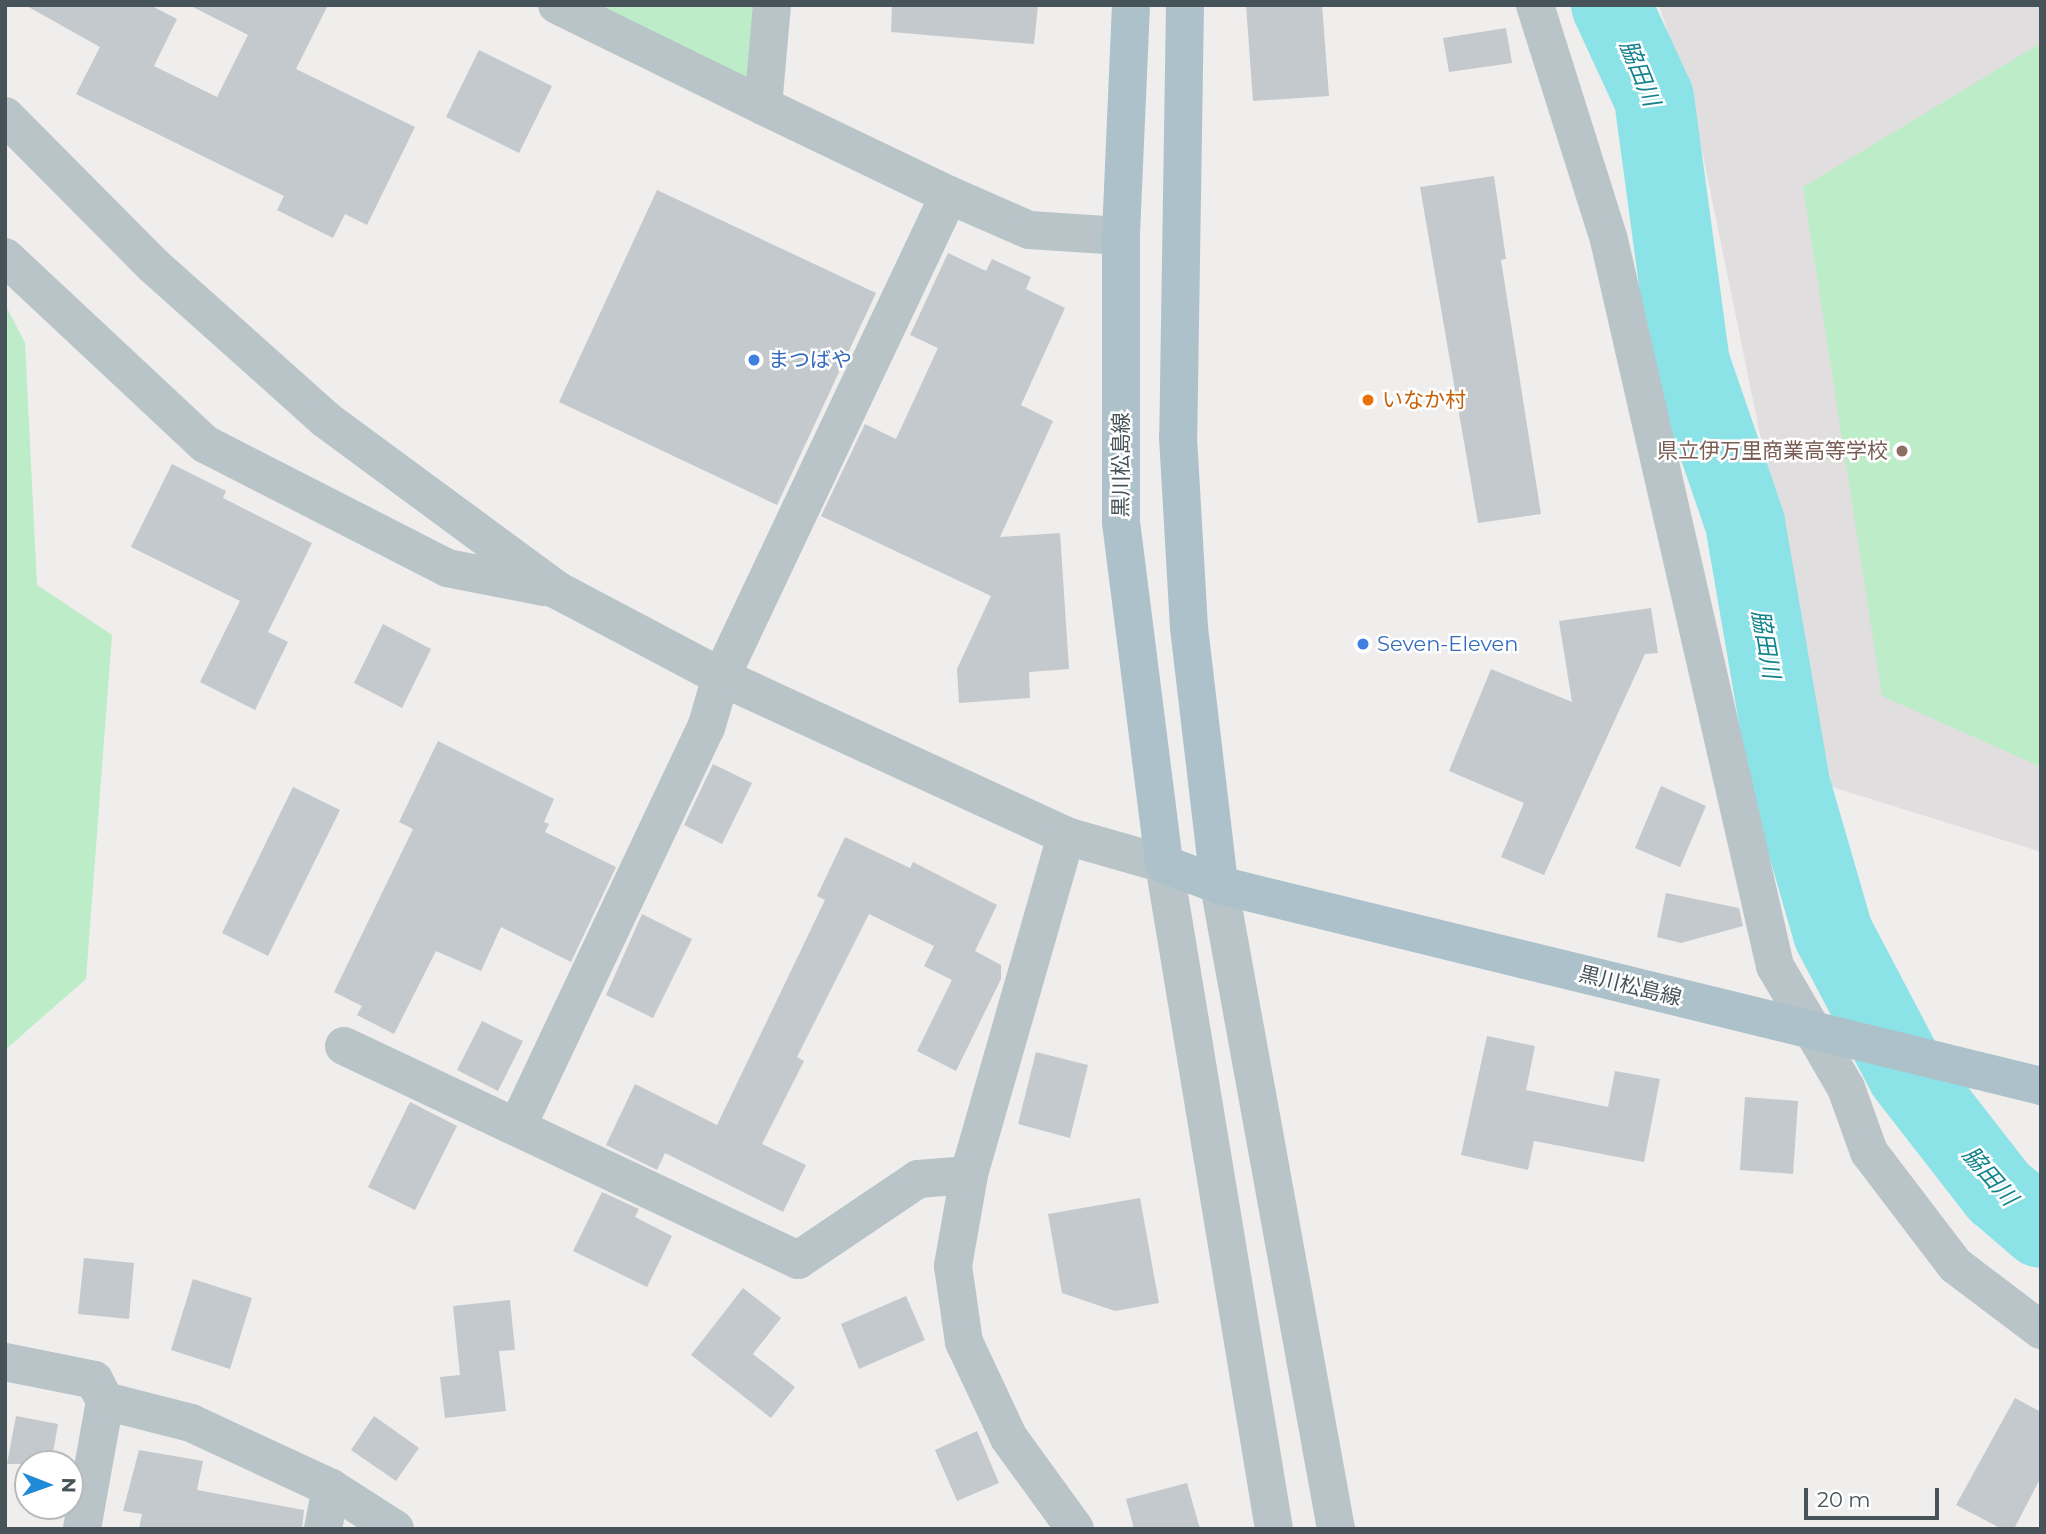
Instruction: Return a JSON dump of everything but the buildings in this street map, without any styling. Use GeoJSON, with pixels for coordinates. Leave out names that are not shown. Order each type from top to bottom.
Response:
{"type":"FeatureCollection","features":[{"type":"Feature","properties":{"kind":"main road","name":"黒川松島線"},"geometry":{"type":"LineString","coordinates":[[1131,5],[1121,236],[1121,522],[1164,864],[1219,885],[2041,1086]]}},
{"type":"Feature","properties":{"kind":"main road"},"geometry":{"type":"LineString","coordinates":[[1185,5],[1178,437],[1189,628],[1219,885]]}},
{"type":"Feature","properties":{"kind":"street"},"geometry":{"type":"LineString","coordinates":[[557,5],[949,195],[1029,230],[1121,236]]}},
{"type":"Feature","properties":{"kind":"street"},"geometry":{"type":"LineString","coordinates":[[763,106],[772,5]]}},
{"type":"Feature","properties":{"kind":"street"},"geometry":{"type":"LineString","coordinates":[[1535,5],[1612,253],[1775,966],[1846,1088],[1869,1152],[1955,1265],[2041,1329]]}},
{"type":"Feature","properties":{"kind":"street"},"geometry":{"type":"LineString","coordinates":[[5,116],[153,265],[325,419],[557,590],[720,677],[1066,836],[1164,864],[1273,1529]]}},
{"type":"Feature","properties":{"kind":"street"},"geometry":{"type":"LineString","coordinates":[[517,1127],[706,727],[720,677],[949,195]]}},
{"type":"Feature","properties":{"kind":"street"},"geometry":{"type":"LineString","coordinates":[[5,257],[205,444],[447,568],[557,590]]}},
{"type":"Feature","properties":{"kind":"street"},"geometry":{"type":"LineString","coordinates":[[1066,836],[969,1175],[953,1266],[964,1342],[1009,1438],[1075,1529]]}},
{"type":"Feature","properties":{"kind":"street"},"geometry":{"type":"LineString","coordinates":[[1219,885],[1336,1529]]}},
{"type":"Feature","properties":{"kind":"street"},"geometry":{"type":"LineString","coordinates":[[344,1046],[797,1260],[918,1179],[969,1175]]}},
{"type":"Feature","properties":{"kind":"street"},"geometry":{"type":"LineString","coordinates":[[5,1362],[94,1380],[105,1401],[82,1529]]}},
{"type":"Feature","properties":{"kind":"street"},"geometry":{"type":"LineString","coordinates":[[105,1401],[191,1423],[331,1488],[395,1529]]}},
{"type":"Feature","properties":{"kind":"street"},"geometry":{"type":"LineString","coordinates":[[323,1529],[331,1488]]}},
{"type":"Feature","properties":{"kind":"shaded area","name":"県立伊万里商業高等学校"},"geometry":{"type":"Polygon","coordinates":[[[1659,5],[2041,5],[2041,852],[1832,787],[1695,116],[1659,5]]]}},
{"type":"Feature","properties":{"kind":"green space"},"geometry":{"type":"Polygon","coordinates":[[[595,5],[755,5],[748,80],[595,5]]]}},
{"type":"Feature","properties":{"kind":"green space"},"geometry":{"type":"Polygon","coordinates":[[[2041,43],[2041,767],[1882,696],[1803,187],[2041,43]]]}},
{"type":"Feature","properties":{"kind":"green space"},"geometry":{"type":"Polygon","coordinates":[[[5,304],[25,343],[37,585],[112,635],[86,979],[5,1050],[5,304]]]}},
{"type":"Feature","properties":{"kind":"waterway","name":"脇田川"},"geometry":{"type":"LineString","coordinates":[[1611,5],[1654,98],[1690,363],[1745,523],[1790,784],[1833,933],[1907,1074],[1999,1192],[2041,1228]]}},
{"type":"Feature","properties":{"kind":"place","name":"まつばや"},"geometry":{"type":"Point","coordinates":[754,360]}},
{"type":"Feature","properties":{"kind":"place","name":"いなか村"},"geometry":{"type":"Point","coordinates":[1368,400]}},
{"type":"Feature","properties":{"kind":"place","name":"県立伊万里商業高等学校"},"geometry":{"type":"Point","coordinates":[1902,451]}},
{"type":"Feature","properties":{"kind":"place","name":"Seven-Eleven"},"geometry":{"type":"Point","coordinates":[1363,644]}}]}
